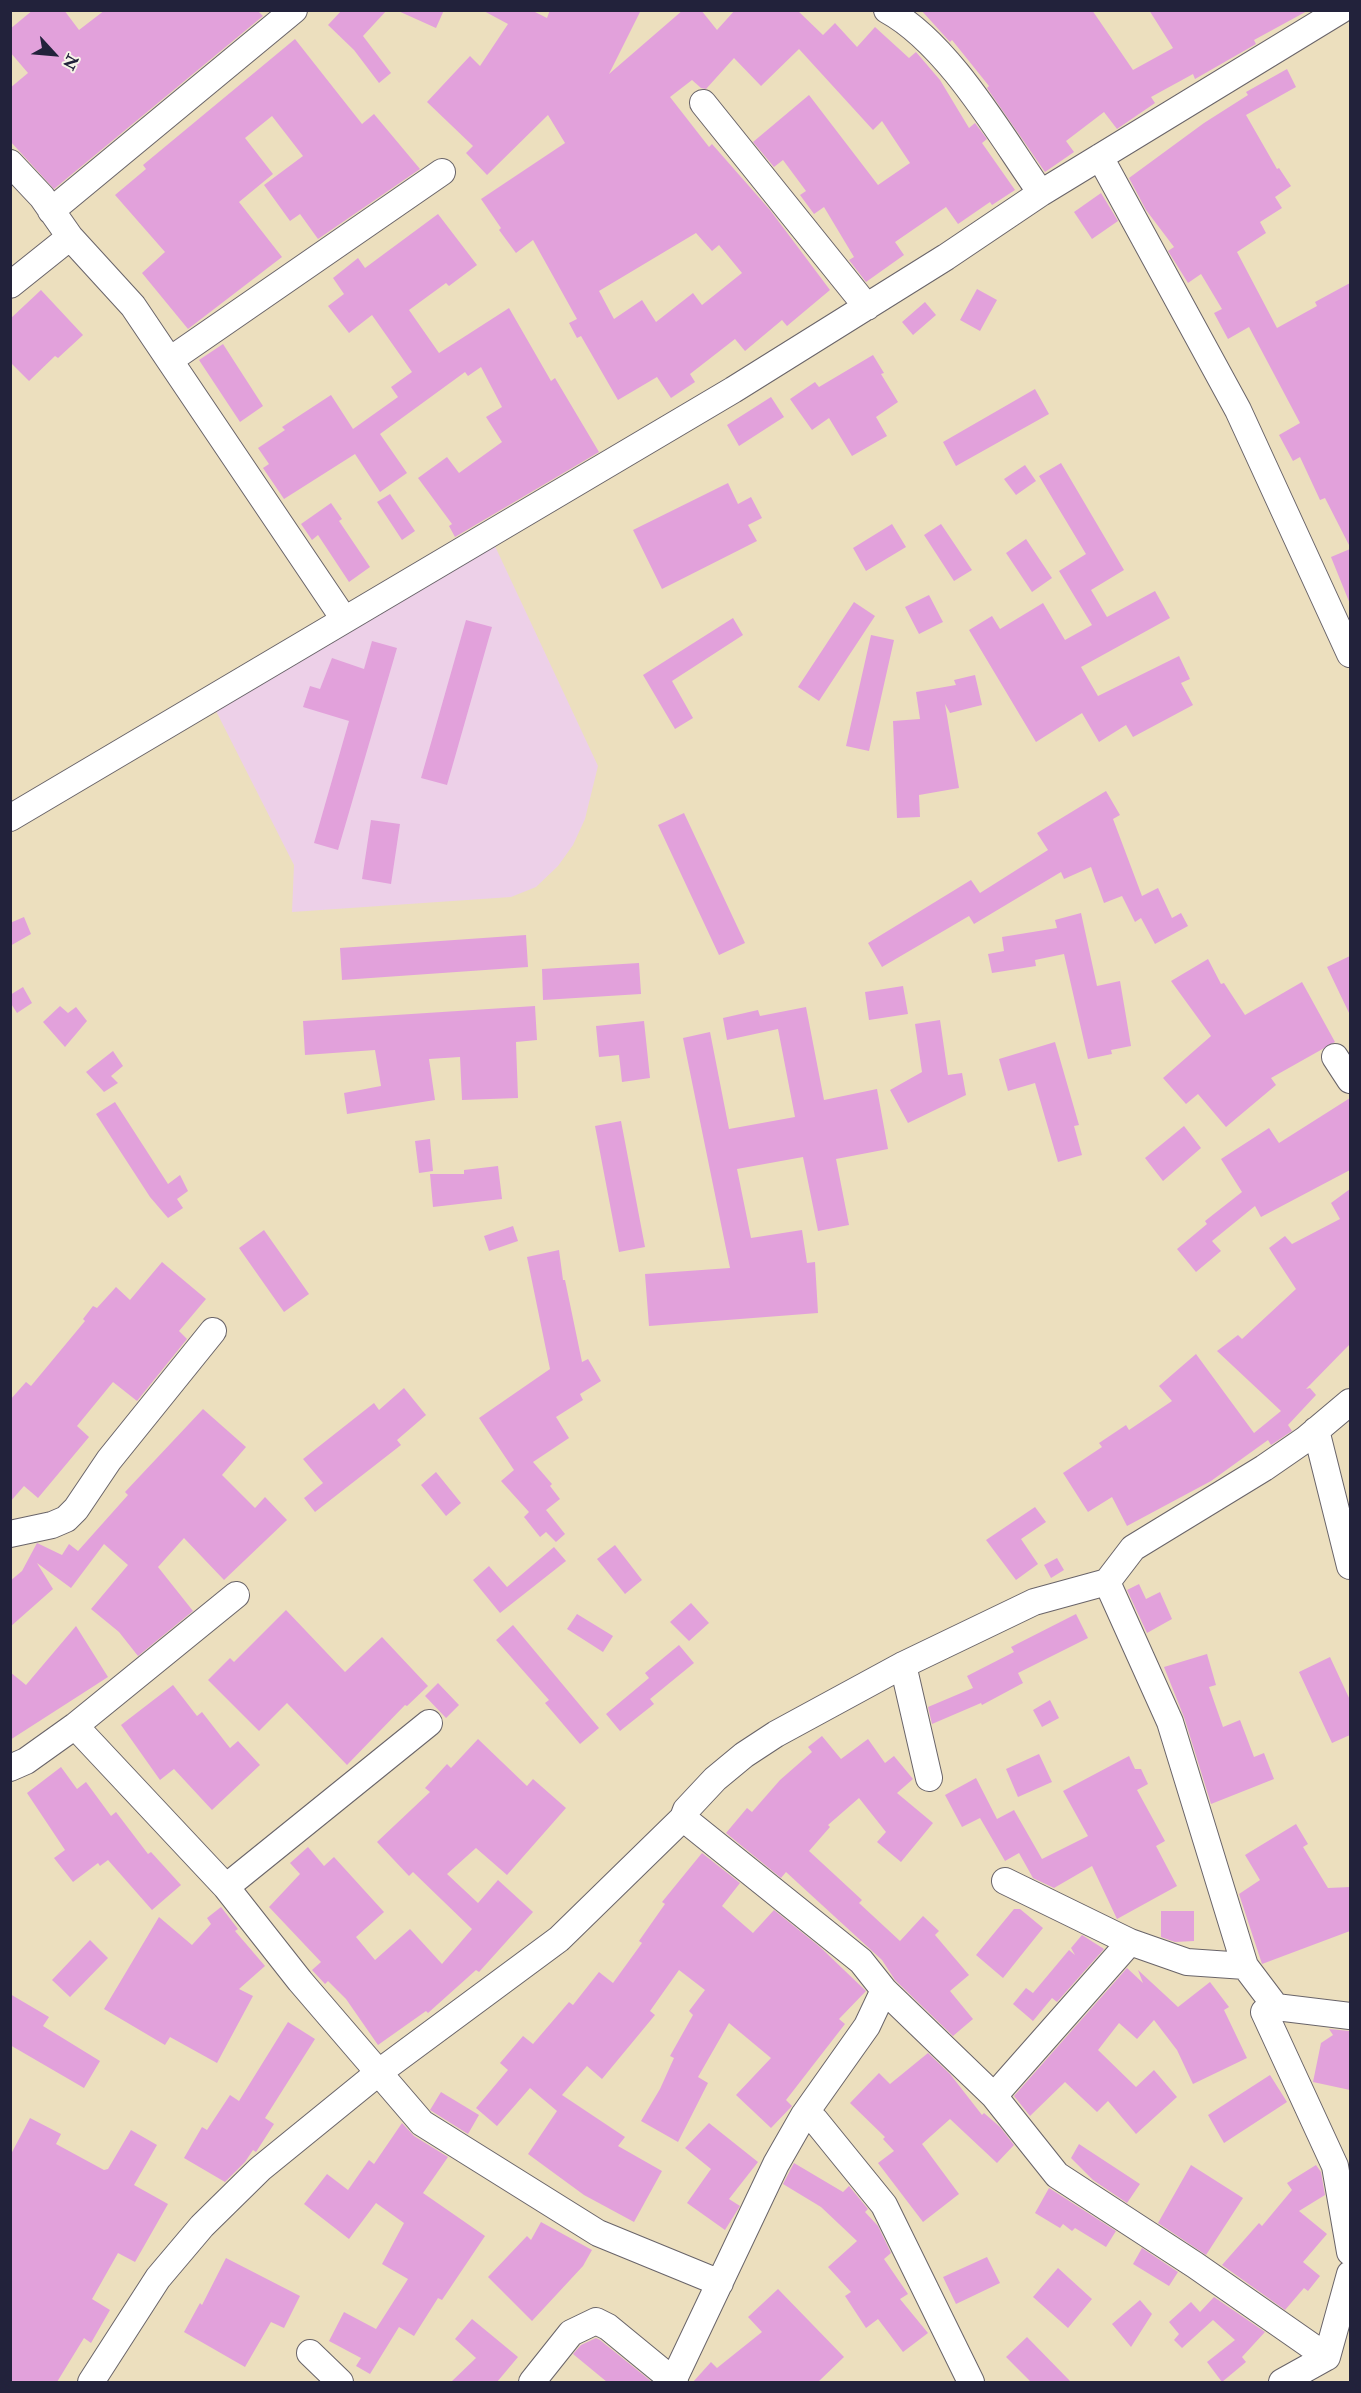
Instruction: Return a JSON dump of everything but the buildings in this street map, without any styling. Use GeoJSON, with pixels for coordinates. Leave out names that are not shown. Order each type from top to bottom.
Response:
{"type":"FeatureCollection","features":[{"type":"Feature","properties":{"kind":"street"},"geometry":{"type":"LineString","coordinates":[[51,211],[294,10]]}},
{"type":"Feature","properties":{"kind":"street"},"geometry":{"type":"LineString","coordinates":[[887,10],[906,21],[928,39],[951,66],[1041,193]]}},
{"type":"Feature","properties":{"kind":"street"},"geometry":{"type":"LineString","coordinates":[[10,818],[733,390],[867,307],[1041,193],[1341,10]]}},
{"type":"Feature","properties":{"kind":"street"},"geometry":{"type":"LineString","coordinates":[[703,103],[867,307]]}},
{"type":"Feature","properties":{"kind":"street"},"geometry":{"type":"LineString","coordinates":[[1100,157],[1238,410],[1350,654]]}},
{"type":"Feature","properties":{"kind":"street"},"geometry":{"type":"LineString","coordinates":[[10,163],[70,237],[133,306],[344,619]]}},
{"type":"Feature","properties":{"kind":"street"},"geometry":{"type":"LineString","coordinates":[[170,360],[442,172]]}},
{"type":"Feature","properties":{"kind":"street"},"geometry":{"type":"LineString","coordinates":[[10,285],[70,237]]}},
{"type":"Feature","properties":{"kind":"street"},"geometry":{"type":"LineString","coordinates":[[1335,1057],[1350,1080]]}},
{"type":"Feature","properties":{"kind":"street"},"geometry":{"type":"LineString","coordinates":[[10,1534],[52,1525],[66,1519],[76,1509],[109,1460],[213,1331]]}},
{"type":"Feature","properties":{"kind":"street"},"geometry":{"type":"LineString","coordinates":[[91,2382],[158,2278],[202,2226],[260,2169],[378,2073],[559,1939],[683,1818],[686,1810],[715,1779],[744,1755],[776,1734],[903,1665],[1034,1602],[1107,1582],[1133,1548],[1264,1467],[1316,1430],[1350,1402]]}},
{"type":"Feature","properties":{"kind":"street"},"geometry":{"type":"LineString","coordinates":[[1316,1430],[1350,1566]]}},
{"type":"Feature","properties":{"kind":"street"},"geometry":{"type":"LineString","coordinates":[[1107,1582],[1170,1722],[1245,1966],[1276,2007]]}},
{"type":"Feature","properties":{"kind":"street"},"geometry":{"type":"LineString","coordinates":[[10,1768],[26,1761],[75,1726],[236,1595]]}},
{"type":"Feature","properties":{"kind":"street"},"geometry":{"type":"LineString","coordinates":[[903,1665],[929,1778]]}},
{"type":"Feature","properties":{"kind":"street"},"geometry":{"type":"LineString","coordinates":[[226,1887],[429,1723]]}},
{"type":"Feature","properties":{"kind":"street"},"geometry":{"type":"LineString","coordinates":[[75,1726],[226,1887],[378,2073],[422,2123],[536,2192],[554,2207],[608,2238],[720,2283]]}},
{"type":"Feature","properties":{"kind":"street"},"geometry":{"type":"LineString","coordinates":[[683,1818],[861,1961],[884,1990],[994,2096],[1057,2175],[1195,2265],[1327,2357]]}},
{"type":"Feature","properties":{"kind":"street"},"geometry":{"type":"LineString","coordinates":[[1005,1881],[1130,1942],[1187,1962],[1245,1966]]}},
{"type":"Feature","properties":{"kind":"street"},"geometry":{"type":"LineString","coordinates":[[994,2096],[1130,1942]]}},
{"type":"Feature","properties":{"kind":"street"},"geometry":{"type":"LineString","coordinates":[[532,2382],[571,2332],[596,2321],[608,2327],[674,2382],[776,2164],[804,2115],[867,2026],[884,1990]]}},
{"type":"Feature","properties":{"kind":"street"},"geometry":{"type":"LineString","coordinates":[[1350,2016],[1276,2007],[1264,2012],[1335,2166],[1350,2252]]}},
{"type":"Feature","properties":{"kind":"street"},"geometry":{"type":"LineString","coordinates":[[804,2115],[815,2120],[884,2205],[971,2382]]}},
{"type":"Feature","properties":{"kind":"street"},"geometry":{"type":"LineString","coordinates":[[1282,2382],[1327,2357],[1350,2274]]}},
{"type":"Feature","properties":{"kind":"street"},"geometry":{"type":"LineString","coordinates":[[310,2353],[340,2382]]}},
{"type":"Feature","properties":{"kind":"shaded area"},"geometry":{"type":"Polygon","coordinates":[[[494,544],[598,766],[585,819],[573,845],[558,866],[536,887],[511,897],[292,912],[294,865],[216,711],[494,544]]]}}]}
